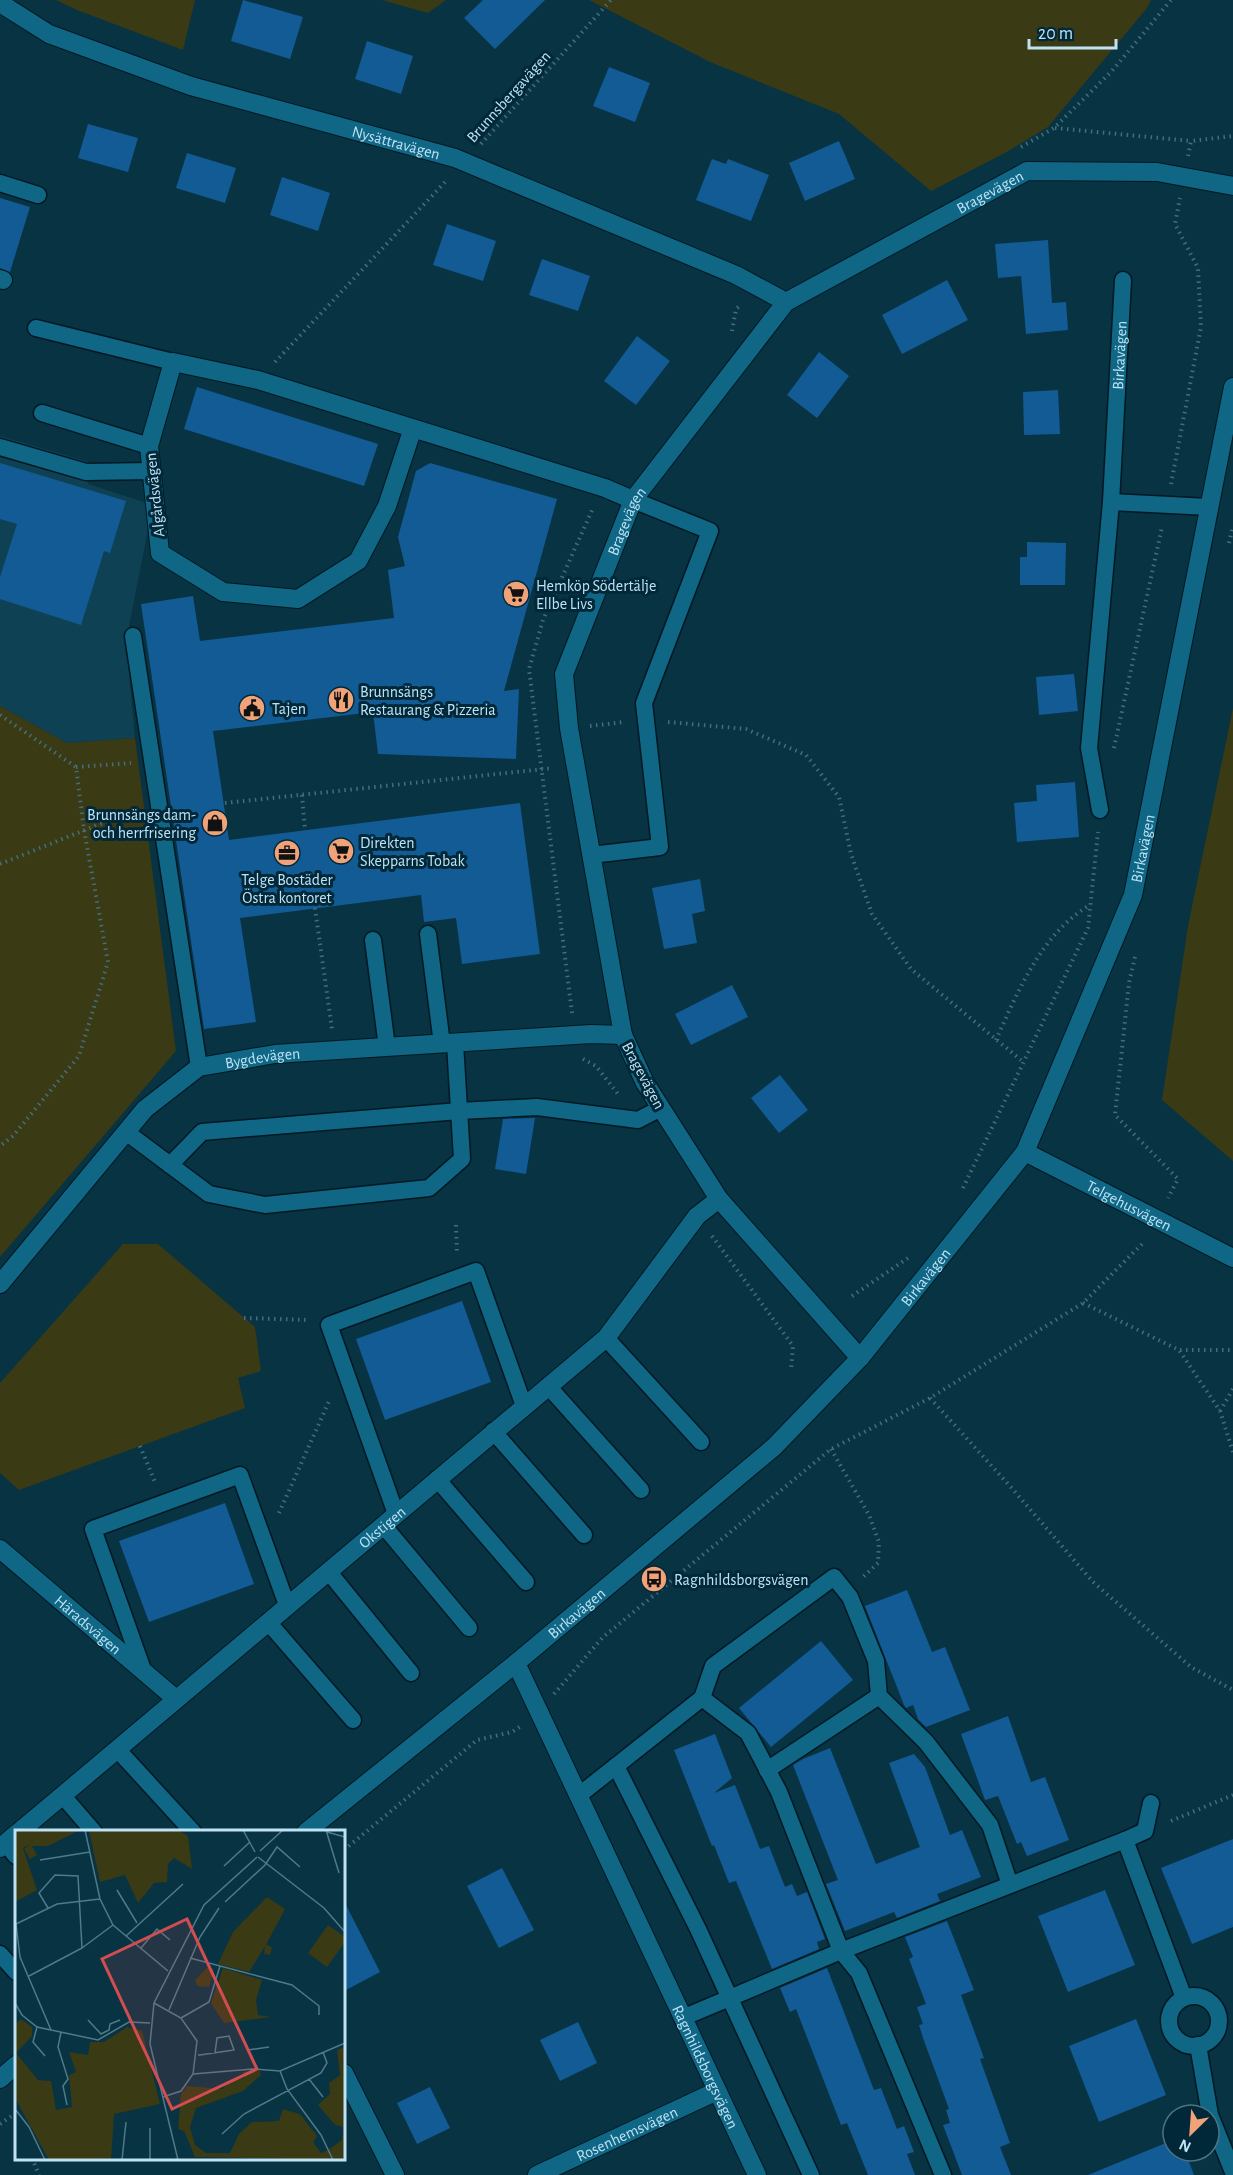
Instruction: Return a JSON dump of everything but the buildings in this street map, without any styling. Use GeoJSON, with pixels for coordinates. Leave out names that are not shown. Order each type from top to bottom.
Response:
{"type":"FeatureCollection","features":[{"type":"Feature","properties":{"kind":"street","name":"Nysättravägen"},"geometry":{"type":"LineString","coordinates":[[0,3],[49,34],[191,86],[465,162],[736,275],[786,302]]}},
{"type":"Feature","properties":{"kind":"street","name":"Bragevägen"},"geometry":{"type":"LineString","coordinates":[[860,1358],[719,1199],[645,1083],[623,1035],[568,728],[564,674],[633,500],[786,302],[1027,171],[1157,172],[1233,186]]}},
{"type":"Feature","properties":{"kind":"street"},"geometry":{"type":"LineString","coordinates":[[173,362],[258,380],[605,488],[633,500]]}},
{"type":"Feature","properties":{"kind":"street","name":"Algårdsvägen"},"geometry":{"type":"LineString","coordinates":[[173,362],[148,446],[160,553],[223,592],[298,599],[358,561],[387,506],[413,428]]}},
{"type":"Feature","properties":{"kind":"street","name":"Birkavägen"},"geometry":{"type":"LineString","coordinates":[[308,1830],[516,1663],[774,1447],[860,1358],[1025,1152],[1133,895],[1233,387]]}},
{"type":"Feature","properties":{"kind":"street","name":"Bygdevägen"},"geometry":{"type":"LineString","coordinates":[[0,1284],[145,1109],[199,1067],[275,1054],[591,1034],[623,1035]]}},
{"type":"Feature","properties":{"kind":"street","name":"Telgehusvägen"},"geometry":{"type":"LineString","coordinates":[[1025,1152],[1233,1258]]}},
{"type":"Feature","properties":{"kind":"street","name":"Okstigen"},"geometry":{"type":"LineString","coordinates":[[25,1830],[62,1795],[606,1338],[697,1216],[719,1199]]}},
{"type":"Feature","properties":{"kind":"street","name":"Häradsvägen"},"geometry":{"type":"LineString","coordinates":[[0,1549],[176,1699]]}},
{"type":"Feature","properties":{"kind":"street","name":"Ragnhildsborgsvägen"},"geometry":{"type":"LineString","coordinates":[[516,1663],[757,2175]]}},
{"type":"Feature","properties":{"kind":"street"},"geometry":{"type":"LineString","coordinates":[[0,2079],[15,2066]]}},
{"type":"Feature","properties":{"kind":"street"},"geometry":{"type":"LineString","coordinates":[[345,2077],[395,2175]]}},
{"type":"Feature","properties":{"kind":"street","name":"Rosenhemsvägen"},"geometry":{"type":"LineString","coordinates":[[537,2175],[717,2091]]}},
{"type":"Feature","properties":{"kind":"lane"},"geometry":{"type":"LineString","coordinates":[[0,183],[38,195]]}},
{"type":"Feature","properties":{"kind":"lane","name":"Birkavägen"},"geometry":{"type":"LineString","coordinates":[[1100,810],[1089,748],[1111,502],[1123,280]]}},
{"type":"Feature","properties":{"kind":"lane"},"geometry":{"type":"LineString","coordinates":[[36,328],[173,362]]}},
{"type":"Feature","properties":{"kind":"lane"},"geometry":{"type":"LineString","coordinates":[[42,413],[148,446]]}},
{"type":"Feature","properties":{"kind":"lane"},"geometry":{"type":"LineString","coordinates":[[0,447],[86,472],[151,471]]}},
{"type":"Feature","properties":{"kind":"lane"},"geometry":{"type":"LineString","coordinates":[[591,855],[660,847],[644,703],[710,531],[633,500]]}},
{"type":"Feature","properties":{"kind":"lane"},"geometry":{"type":"LineString","coordinates":[[1111,502],[1209,507]]}},
{"type":"Feature","properties":{"kind":"lane"},"geometry":{"type":"LineString","coordinates":[[133,636],[199,1067]]}},
{"type":"Feature","properties":{"kind":"lane"},"geometry":{"type":"LineString","coordinates":[[126,1132],[208,1194],[265,1204],[429,1188],[462,1159],[459,1111],[449,1043],[428,934]]}},
{"type":"Feature","properties":{"kind":"lane"},"geometry":{"type":"LineString","coordinates":[[373,940],[387,1047]]}},
{"type":"Feature","properties":{"kind":"lane"},"geometry":{"type":"LineString","coordinates":[[170,1165],[202,1131],[537,1107],[638,1119],[661,1108]]}},
{"type":"Feature","properties":{"kind":"lane"},"geometry":{"type":"LineString","coordinates":[[469,1628],[389,1519],[329,1325],[476,1271],[524,1406]]}},
{"type":"Feature","properties":{"kind":"lane"},"geometry":{"type":"LineString","coordinates":[[606,1338],[701,1442]]}},
{"type":"Feature","properties":{"kind":"lane"},"geometry":{"type":"LineString","coordinates":[[548,1386],[641,1490]]}},
{"type":"Feature","properties":{"kind":"lane"},"geometry":{"type":"LineString","coordinates":[[493,1431],[584,1535]]}},
{"type":"Feature","properties":{"kind":"lane"},"geometry":{"type":"LineString","coordinates":[[143,1670],[93,1529],[240,1475],[287,1605]]}},
{"type":"Feature","properties":{"kind":"lane"},"geometry":{"type":"LineString","coordinates":[[437,1479],[526,1582]]}},
{"type":"Feature","properties":{"kind":"lane"},"geometry":{"type":"LineString","coordinates":[[328,1571],[411,1673]]}},
{"type":"Feature","properties":{"kind":"lane"},"geometry":{"type":"LineString","coordinates":[[578,1796],[702,1698],[713,1666],[834,1577],[847,1593],[876,1661],[879,1696],[926,1742],[990,1825],[1010,1885]]}},
{"type":"Feature","properties":{"kind":"lane"},"geometry":{"type":"LineString","coordinates":[[268,1622],[353,1720]]}},
{"type":"Feature","properties":{"kind":"lane"},"geometry":{"type":"LineString","coordinates":[[767,1770],[879,1696]]}},
{"type":"Feature","properties":{"kind":"lane"},"geometry":{"type":"LineString","coordinates":[[702,1698],[748,1733],[779,1792],[841,1951],[859,1973],[943,2175]]}},
{"type":"Feature","properties":{"kind":"lane"},"geometry":{"type":"LineString","coordinates":[[117,1749],[191,1830]]}},
{"type":"Feature","properties":{"kind":"lane"},"geometry":{"type":"LineString","coordinates":[[616,1767],[698,1929],[811,2175]]}},
{"type":"Feature","properties":{"kind":"lane"},"geometry":{"type":"LineString","coordinates":[[62,1795],[92,1830]]}},
{"type":"Feature","properties":{"kind":"lane"},"geometry":{"type":"LineString","coordinates":[[682,2018],[841,1951],[1145,1831],[1151,1803]]}},
{"type":"Feature","properties":{"kind":"lane"},"geometry":{"type":"LineString","coordinates":[[1125,1840],[1184,1998]]}},
{"type":"Feature","properties":{"kind":"lane"},"geometry":{"type":"LineString","coordinates":[[0,1954],[15,1971]]}},
{"type":"Feature","properties":{"kind":"lane"},"geometry":{"type":"LineString","coordinates":[[1184,1998],[1205,1998],[1219,2013],[1218,2032],[1203,2046],[1184,2045],[1170,2030],[1171,2010],[1184,1998]]}},
{"type":"Feature","properties":{"kind":"lane"},"geometry":{"type":"LineString","coordinates":[[1198,2045],[1210,2115],[1233,2172]]}},
{"type":"Feature","properties":{"kind":"path","name":"Brunnsbergavägen"},"geometry":{"type":"LineString","coordinates":[[258,380],[465,162],[611,0]]}},
{"type":"Feature","properties":{"kind":"path"},"geometry":{"type":"LineString","coordinates":[[1054,128],[1191,141]]}},
{"type":"Feature","properties":{"kind":"path"},"geometry":{"type":"LineString","coordinates":[[0,715],[76,767],[153,761]]}},
{"type":"Feature","properties":{"kind":"path"},"geometry":{"type":"LineString","coordinates":[[568,728],[645,720],[746,729],[806,755],[839,796],[851,854],[872,914],[911,969],[1021,1060]]}},
{"type":"Feature","properties":{"kind":"path"},"geometry":{"type":"LineString","coordinates":[[225,803],[576,765]]}},
{"type":"Feature","properties":{"kind":"path"},"geometry":{"type":"LineString","coordinates":[[0,1146],[13,1136],[79,1056],[108,962],[84,830],[76,767]]}},
{"type":"Feature","properties":{"kind":"path"},"geometry":{"type":"LineString","coordinates":[[302,795],[305,831]]}},
{"type":"Feature","properties":{"kind":"path"},"geometry":{"type":"LineString","coordinates":[[0,864],[125,814]]}},
{"type":"Feature","properties":{"kind":"path"},"geometry":{"type":"LineString","coordinates":[[996,1040],[1022,982],[1038,957],[1070,919],[1091,904]]}},
{"type":"Feature","properties":{"kind":"path"},"geometry":{"type":"LineString","coordinates":[[315,908],[335,1050]]}},
{"type":"Feature","properties":{"kind":"path"},"geometry":{"type":"LineString","coordinates":[[1115,1115],[1178,1179],[1167,1199]]}},
{"type":"Feature","properties":{"kind":"path"},"geometry":{"type":"LineString","coordinates":[[697,1216],[793,1346],[791,1370]]}},
{"type":"Feature","properties":{"kind":"path"},"geometry":{"type":"LineString","coordinates":[[345,1849],[477,1740],[512,1732],[539,1712],[602,1638],[831,1449],[930,1398],[1083,1303],[1145,1241]]}},
{"type":"Feature","properties":{"kind":"path"},"geometry":{"type":"LineString","coordinates":[[1083,1303],[1179,1350],[1233,1350]]}},
{"type":"Feature","properties":{"kind":"path"},"geometry":{"type":"LineString","coordinates":[[244,1318],[310,1320],[329,1325]]}},
{"type":"Feature","properties":{"kind":"path"},"geometry":{"type":"LineString","coordinates":[[1179,1350],[1221,1411],[1233,1452]]}},
{"type":"Feature","properties":{"kind":"path"},"geometry":{"type":"LineString","coordinates":[[265,1544],[344,1368]]}},
{"type":"Feature","properties":{"kind":"path"},"geometry":{"type":"LineString","coordinates":[[1221,1411],[1233,1389]]}},
{"type":"Feature","properties":{"kind":"path"},"geometry":{"type":"LineString","coordinates":[[930,1398],[1093,1582],[1191,1667],[1233,1690]]}},
{"type":"Feature","properties":{"kind":"path"},"geometry":{"type":"LineString","coordinates":[[140,1446],[164,1503]]}},
{"type":"Feature","properties":{"kind":"path"},"geometry":{"type":"LineString","coordinates":[[831,1449],[868,1515],[879,1542],[878,1563],[847,1593]]}},
{"type":"Feature","properties":{"kind":"path"},"geometry":{"type":"LineString","coordinates":[[1145,1831],[1233,1796]]}},
{"type":"Feature","properties":{"kind":"path"},"geometry":{"type":"LineString","coordinates":[[0,2124],[15,2114]]}},
{"type":"Feature","properties":{"kind":"path"},"geometry":{"type":"LineString","coordinates":[[33,2160],[39,2175]]}},
{"type":"Feature","properties":{"kind":"shaded area"},"geometry":{"type":"Polygon","coordinates":[[[56,0],[195,0],[183,50],[56,0]]]}},
{"type":"Feature","properties":{"kind":"shaded area"},"geometry":{"type":"Polygon","coordinates":[[[382,0],[446,0],[428,13],[382,0]]]}},
{"type":"Feature","properties":{"kind":"shaded area"},"geometry":{"type":"Polygon","coordinates":[[[589,0],[1151,0],[1147,8],[1048,127],[1005,153],[931,191],[839,114],[710,62],[589,0]]]}},
{"type":"Feature","properties":{"kind":"shaded area"},"geometry":{"type":"Polygon","coordinates":[[[0,436],[92,463],[88,484],[150,504],[147,534],[126,642],[135,738],[67,743],[0,706],[0,436]]]}},
{"type":"Feature","properties":{"kind":"shaded area"},"geometry":{"type":"Polygon","coordinates":[[[0,706],[67,743],[135,738],[176,1051],[0,1257],[0,706]]]}},
{"type":"Feature","properties":{"kind":"shaded area"},"geometry":{"type":"Polygon","coordinates":[[[1233,708],[1233,1161],[1162,1100],[1188,926],[1233,708]]]}},
{"type":"Feature","properties":{"kind":"shaded area"},"geometry":{"type":"Polygon","coordinates":[[[123,1244],[158,1244],[255,1327],[261,1371],[238,1378],[245,1408],[19,1490],[0,1473],[0,1383],[123,1244]]]}},
{"type":"Feature","properties":{"kind":"place","name":"Hemköp Södertälje Ellbe Livs"},"geometry":{"type":"Point","coordinates":[516,594]}},
{"type":"Feature","properties":{"kind":"place","name":"Brunnsängs Restaurang & Pizzeria"},"geometry":{"type":"Point","coordinates":[341,700]}},
{"type":"Feature","properties":{"kind":"place","name":"Tajen"},"geometry":{"type":"Point","coordinates":[252,708]}},
{"type":"Feature","properties":{"kind":"place","name":"Brunnsängs dam- och herrfrisering"},"geometry":{"type":"Point","coordinates":[215,823]}},
{"type":"Feature","properties":{"kind":"place","name":"Direkten Skepparns Tobak"},"geometry":{"type":"Point","coordinates":[341,851]}},
{"type":"Feature","properties":{"kind":"place","name":"Telge Bostäder Östra kontoret"},"geometry":{"type":"Point","coordinates":[287,853]}},
{"type":"Feature","properties":{"kind":"place","name":"Ragnhildsborgsvägen"},"geometry":{"type":"Point","coordinates":[654,1579]}}]}
